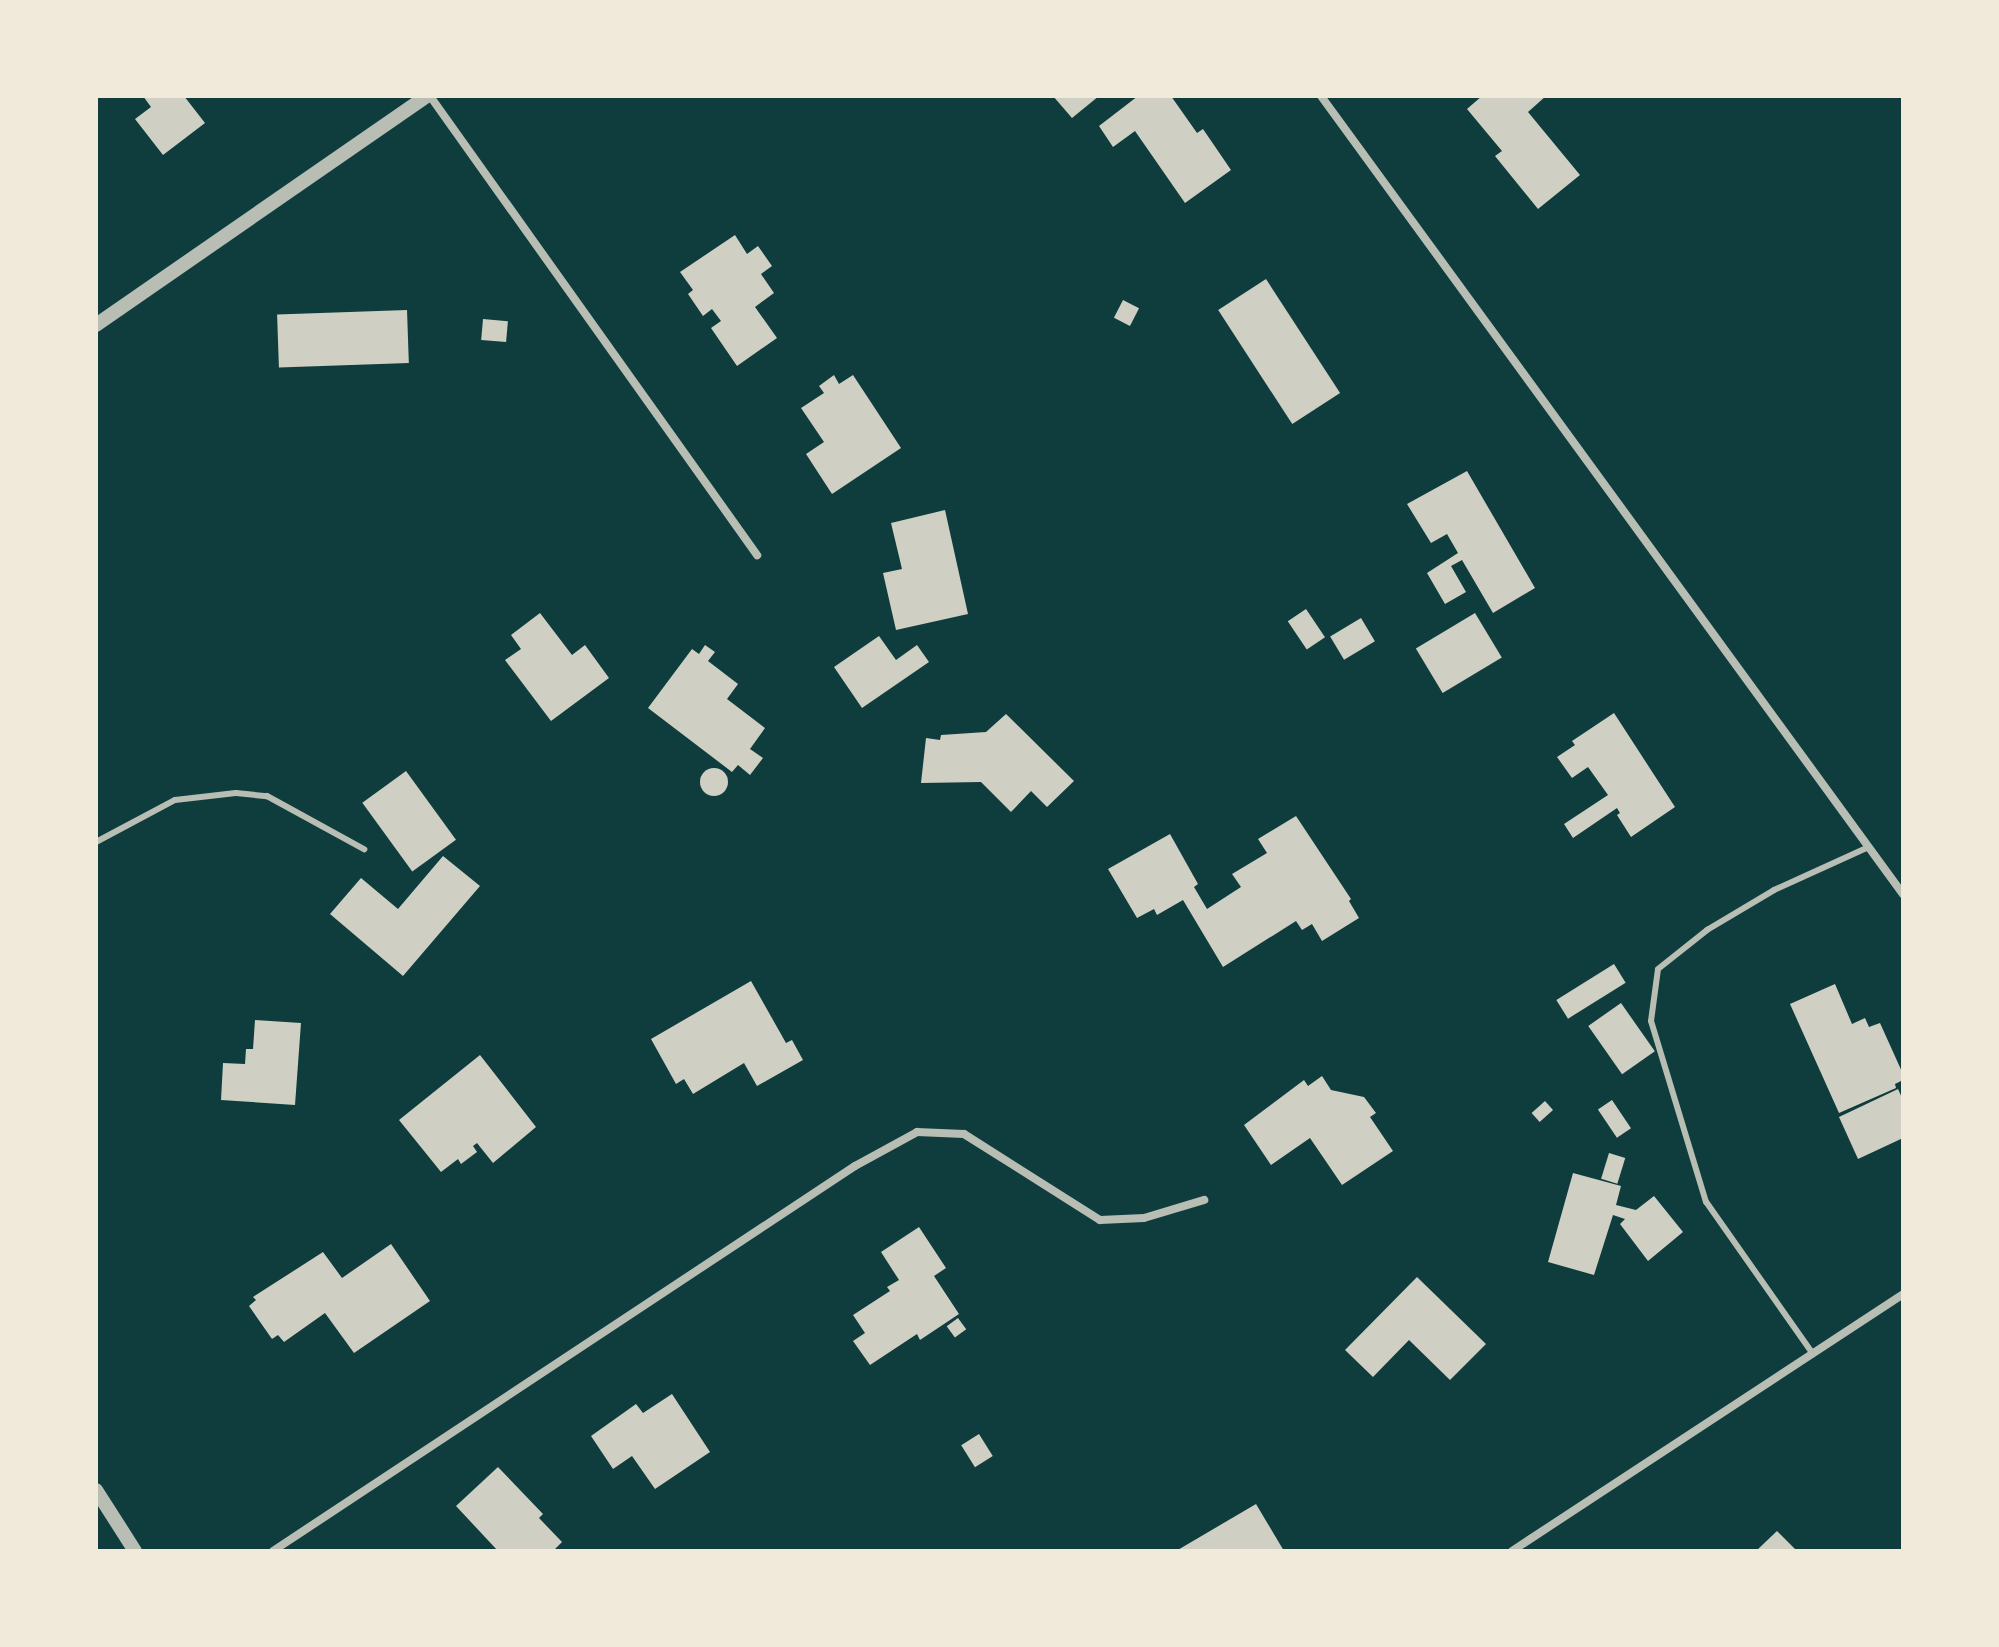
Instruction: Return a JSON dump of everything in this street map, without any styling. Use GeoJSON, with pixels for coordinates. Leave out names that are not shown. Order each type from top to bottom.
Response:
{"type":"FeatureCollection","features":[{"type":"Feature","properties":{"kind":"street"},"geometry":{"type":"LineString","coordinates":[[96,325],[429,96],[757,555]]}},
{"type":"Feature","properties":{"kind":"street"},"geometry":{"type":"LineString","coordinates":[[1321,96],[1903,894]]}},
{"type":"Feature","properties":{"kind":"street"},"geometry":{"type":"LineString","coordinates":[[273,1551],[855,1166],[917,1132],[964,1134],[1100,1220],[1144,1218],[1204,1200]]}},
{"type":"Feature","properties":{"kind":"street"},"geometry":{"type":"LineString","coordinates":[[1512,1551],[1903,1294]]}},
{"type":"Feature","properties":{"kind":"street"},"geometry":{"type":"LineString","coordinates":[[96,1490],[135,1551]]}},
{"type":"Feature","properties":{"kind":"lane"},"geometry":{"type":"LineString","coordinates":[[96,842],[175,800],[236,793],[267,796],[364,849]]}},
{"type":"Feature","properties":{"kind":"lane"},"geometry":{"type":"LineString","coordinates":[[1813,1354],[1706,1202],[1651,1021],[1658,969],[1707,930],[1774,890],[1869,847]]}},
{"type":"Feature","properties":{"kind":"building"},"geometry":{"type":"Polygon","coordinates":[[[143,96],[184,96],[205,123],[163,155],[135,119],[151,107],[143,96]]]}},
{"type":"Feature","properties":{"kind":"building"},"geometry":{"type":"Polygon","coordinates":[[[1053,96],[1099,96],[1072,118],[1053,96]]]}},
{"type":"Feature","properties":{"kind":"building"},"geometry":{"type":"Polygon","coordinates":[[[1138,96],[1171,96],[1197,133],[1203,129],[1231,170],[1185,203],[1135,131],[1113,147],[1099,126],[1138,96]]]}},
{"type":"Feature","properties":{"kind":"building"},"geometry":{"type":"Polygon","coordinates":[[[1482,96],[1546,96],[1528,112],[1580,175],[1538,209],[1495,156],[1502,151],[1467,109],[1482,96]]]}},
{"type":"Feature","properties":{"kind":"building"},"geometry":{"type":"Polygon","coordinates":[[[735,235],[747,254],[758,246],[772,266],[761,274],[774,293],[755,307],[777,338],[737,366],[711,328],[721,321],[712,309],[703,316],[688,294],[693,290],[680,272],[735,235]]]}},
{"type":"Feature","properties":{"kind":"building"},"geometry":{"type":"Polygon","coordinates":[[[1266,279],[1340,393],[1292,424],[1218,310],[1266,279]]]}},
{"type":"Feature","properties":{"kind":"building"},"geometry":{"type":"Polygon","coordinates":[[[1123,300],[1139,308],[1130,326],[1114,318],[1123,300]]]}},
{"type":"Feature","properties":{"kind":"building"},"geometry":{"type":"Polygon","coordinates":[[[407,310],[409,363],[279,368],[277,315],[407,310]]]}},
{"type":"Feature","properties":{"kind":"building"},"geometry":{"type":"Polygon","coordinates":[[[483,319],[508,321],[506,342],[481,340],[483,319]]]}},
{"type":"Feature","properties":{"kind":"building"},"geometry":{"type":"Polygon","coordinates":[[[834,375],[839,384],[853,375],[901,448],[832,494],[806,454],[824,442],[801,408],[824,393],[819,386],[834,375]]]}},
{"type":"Feature","properties":{"kind":"building"},"geometry":{"type":"Polygon","coordinates":[[[1467,471],[1535,588],[1493,613],[1462,560],[1451,566],[1466,592],[1445,604],[1427,573],[1458,553],[1447,534],[1431,543],[1407,504],[1467,471]]]}},
{"type":"Feature","properties":{"kind":"building"},"geometry":{"type":"Polygon","coordinates":[[[945,510],[968,614],[896,630],[883,573],[902,569],[891,523],[945,510]]]}},
{"type":"Feature","properties":{"kind":"building"},"geometry":{"type":"Polygon","coordinates":[[[1306,609],[1325,637],[1307,649],[1288,621],[1306,609]]]}},
{"type":"Feature","properties":{"kind":"building"},"geometry":{"type":"Polygon","coordinates":[[[540,613],[572,655],[585,645],[609,678],[551,721],[505,660],[521,649],[511,635],[540,613]]]}},
{"type":"Feature","properties":{"kind":"building"},"geometry":{"type":"Polygon","coordinates":[[[1475,613],[1502,658],[1443,693],[1416,649],[1475,613]]]}},
{"type":"Feature","properties":{"kind":"building"},"geometry":{"type":"Polygon","coordinates":[[[1361,618],[1375,641],[1344,660],[1330,637],[1361,618]]]}},
{"type":"Feature","properties":{"kind":"building"},"geometry":{"type":"Polygon","coordinates":[[[879,636],[896,660],[917,645],[929,662],[862,708],[834,667],[879,636]]]}},
{"type":"Feature","properties":{"kind":"building"},"geometry":{"type":"Polygon","coordinates":[[[705,645],[715,652],[708,661],[738,684],[727,699],[765,728],[750,749],[763,758],[750,775],[738,765],[732,772],[648,708],[692,649],[699,654],[705,645]]]}},
{"type":"Feature","properties":{"kind":"building"},"geometry":{"type":"Polygon","coordinates":[[[1614,713],[1675,807],[1631,837],[1617,815],[1620,813],[1617,808],[1573,838],[1564,824],[1608,795],[1588,767],[1572,778],[1557,757],[1575,745],[1572,741],[1614,713]]]}},
{"type":"Feature","properties":{"kind":"building"},"geometry":{"type":"Polygon","coordinates":[[[1006,714],[1074,781],[1047,807],[1031,791],[1011,812],[981,782],[921,783],[926,738],[940,740],[941,735],[986,732],[1006,714]]]}},
{"type":"Feature","properties":{"kind":"building"},"geometry":{"type":"Polygon","coordinates":[[[714,768],[724,772],[728,782],[724,792],[714,796],[704,792],[700,782],[704,772],[714,768]]]}},
{"type":"Feature","properties":{"kind":"building"},"geometry":{"type":"Polygon","coordinates":[[[406,771],[456,840],[412,872],[362,803],[406,771]]]}},
{"type":"Feature","properties":{"kind":"building"},"geometry":{"type":"Polygon","coordinates":[[[1296,816],[1351,899],[1349,901],[1359,918],[1322,941],[1312,924],[1302,930],[1296,921],[1223,967],[1183,900],[1157,915],[1154,909],[1137,918],[1108,869],[1170,834],[1198,884],[1194,887],[1207,909],[1241,887],[1232,874],[1267,853],[1258,839],[1296,816]]]}},
{"type":"Feature","properties":{"kind":"building"},"geometry":{"type":"Polygon","coordinates":[[[443,856],[480,886],[403,976],[330,914],[361,878],[398,909],[443,856]]]}},
{"type":"Feature","properties":{"kind":"building"},"geometry":{"type":"Polygon","coordinates":[[[1614,964],[1626,983],[1568,1019],[1556,1000],[1614,964]]]}},
{"type":"Feature","properties":{"kind":"building"},"geometry":{"type":"Polygon","coordinates":[[[751,981],[786,1043],[792,1040],[803,1060],[757,1086],[744,1063],[693,1094],[684,1079],[676,1084],[651,1039],[751,981]]]}},
{"type":"Feature","properties":{"kind":"building"},"geometry":{"type":"Polygon","coordinates":[[[1835,984],[1852,1024],[1865,1018],[1869,1027],[1880,1023],[1903,1074],[1903,1080],[1895,1084],[1896,1088],[1839,1113],[1790,1004],[1835,984]]]}},
{"type":"Feature","properties":{"kind":"building"},"geometry":{"type":"Polygon","coordinates":[[[1621,1003],[1655,1051],[1622,1074],[1588,1026],[1621,1003]]]}},
{"type":"Feature","properties":{"kind":"building"},"geometry":{"type":"Polygon","coordinates":[[[255,1020],[301,1023],[295,1105],[221,1100],[223,1063],[245,1064],[246,1049],[253,1049],[255,1020]]]}},
{"type":"Feature","properties":{"kind":"building"},"geometry":{"type":"Polygon","coordinates":[[[480,1055],[536,1127],[493,1163],[477,1143],[473,1146],[477,1152],[461,1164],[458,1159],[441,1172],[399,1120],[480,1055]]]}},
{"type":"Feature","properties":{"kind":"building"},"geometry":{"type":"Polygon","coordinates":[[[1322,1076],[1331,1090],[1364,1097],[1376,1113],[1370,1117],[1393,1151],[1342,1185],[1310,1138],[1271,1165],[1244,1125],[1304,1080],[1308,1086],[1322,1076]]]}},
{"type":"Feature","properties":{"kind":"building"},"geometry":{"type":"Polygon","coordinates":[[[1898,1089],[1903,1100],[1903,1138],[1858,1159],[1839,1117],[1898,1089]]]}},
{"type":"Feature","properties":{"kind":"building"},"geometry":{"type":"Polygon","coordinates":[[[1612,1100],[1631,1128],[1617,1138],[1598,1110],[1612,1100]]]}},
{"type":"Feature","properties":{"kind":"building"},"geometry":{"type":"Polygon","coordinates":[[[1545,1101],[1553,1110],[1540,1122],[1532,1113],[1545,1101]]]}},
{"type":"Feature","properties":{"kind":"building"},"geometry":{"type":"Polygon","coordinates":[[[1609,1153],[1625,1158],[1617,1184],[1601,1179],[1609,1153]]]}},
{"type":"Feature","properties":{"kind":"building"},"geometry":{"type":"Polygon","coordinates":[[[1573,1173],[1621,1186],[1616,1205],[1636,1210],[1654,1196],[1683,1232],[1648,1261],[1620,1224],[1625,1219],[1613,1215],[1594,1275],[1548,1262],[1573,1173]]]}},
{"type":"Feature","properties":{"kind":"building"},"geometry":{"type":"Polygon","coordinates":[[[919,1227],[946,1268],[934,1276],[959,1314],[920,1340],[917,1334],[870,1365],[853,1341],[865,1333],[853,1315],[890,1291],[887,1287],[899,1280],[881,1252],[919,1227]]]}},
{"type":"Feature","properties":{"kind":"building"},"geometry":{"type":"Polygon","coordinates":[[[391,1244],[430,1301],[354,1353],[325,1313],[284,1342],[278,1335],[272,1339],[249,1306],[256,1300],[253,1297],[323,1252],[342,1278],[391,1244]]]}},
{"type":"Feature","properties":{"kind":"building"},"geometry":{"type":"Polygon","coordinates":[[[1417,1277],[1486,1344],[1450,1380],[1409,1340],[1373,1377],[1345,1350],[1417,1277]]]}},
{"type":"Feature","properties":{"kind":"building"},"geometry":{"type":"Polygon","coordinates":[[[958,1318],[966,1329],[955,1338],[947,1326],[958,1318]]]}},
{"type":"Feature","properties":{"kind":"building"},"geometry":{"type":"Polygon","coordinates":[[[672,1394],[710,1452],[655,1489],[632,1456],[613,1469],[591,1436],[636,1404],[643,1413],[672,1394]]]}},
{"type":"Feature","properties":{"kind":"building"},"geometry":{"type":"Polygon","coordinates":[[[979,1434],[993,1456],[975,1467],[961,1445],[979,1434]]]}},
{"type":"Feature","properties":{"kind":"building"},"geometry":{"type":"Polygon","coordinates":[[[498,1467],[543,1514],[539,1518],[562,1542],[553,1551],[498,1551],[456,1506],[498,1467]]]}},
{"type":"Feature","properties":{"kind":"building"},"geometry":{"type":"Polygon","coordinates":[[[1256,1504],[1284,1551],[1176,1551],[1256,1504]]]}},
{"type":"Feature","properties":{"kind":"building"},"geometry":{"type":"Polygon","coordinates":[[[1777,1531],[1797,1551],[1756,1551],[1777,1531]]]}}]}
